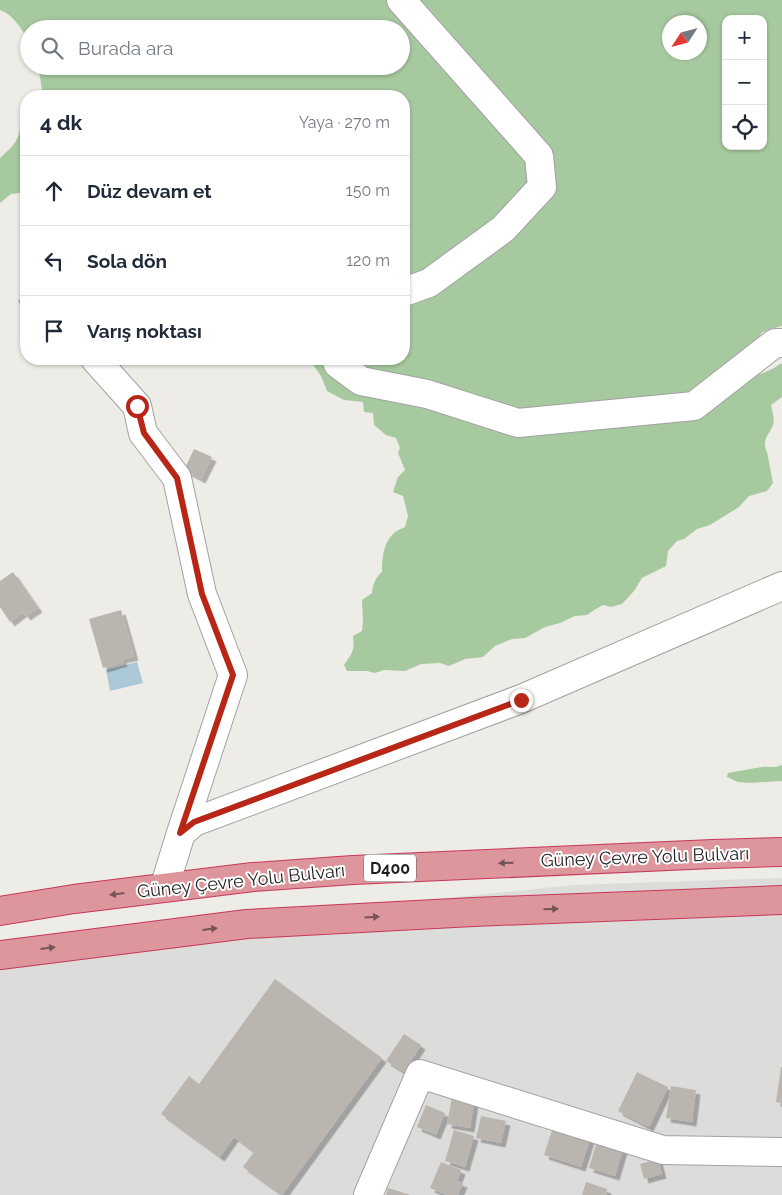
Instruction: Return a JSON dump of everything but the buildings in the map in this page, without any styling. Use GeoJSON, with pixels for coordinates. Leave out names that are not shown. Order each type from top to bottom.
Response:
{"type":"FeatureCollection","features":[{"type":"Feature","properties":{"kind":"highway","name":"Güney Çevre Yolu Bulvarı"},"geometry":{"type":"LineString","coordinates":[[0,911],[74,899],[164,888],[253,878],[353,870],[782,852]]}},
{"type":"Feature","properties":{"kind":"highway"},"geometry":{"type":"LineString","coordinates":[[0,955],[247,924],[473,912],[782,900]]}},
{"type":"Feature","properties":{"kind":"street"},"geometry":{"type":"LineString","coordinates":[[401,0],[539,156],[542,187],[503,229],[429,283],[410,290]]}},
{"type":"Feature","properties":{"kind":"street"},"geometry":{"type":"LineString","coordinates":[[339,365],[361,381],[427,394],[518,423],[694,406],[776,343],[782,343]]}},
{"type":"Feature","properties":{"kind":"street"},"geometry":{"type":"LineString","coordinates":[[100,365],[137,406],[144,433],[177,478],[202,594],[233,675],[180,833],[164,888]]}},
{"type":"Feature","properties":{"kind":"street"},"geometry":{"type":"LineString","coordinates":[[180,833],[194,822],[521,700],[782,586]]}},
{"type":"Feature","properties":{"kind":"street"},"geometry":{"type":"LineString","coordinates":[[368,1195],[420,1074],[663,1150],[782,1152]]}},
{"type":"Feature","properties":{"kind":"shaded area"},"geometry":{"type":"Polygon","coordinates":[[[782,878],[782,1195],[0,1195],[0,945],[573,885],[782,878]]]}},
{"type":"Feature","properties":{"kind":"green space"},"geometry":{"type":"Polygon","coordinates":[[[0,0],[782,0],[782,326],[761,333],[748,377],[782,364],[782,397],[771,405],[774,423],[765,444],[773,483],[767,491],[749,496],[739,507],[710,525],[697,529],[684,539],[677,541],[668,551],[666,566],[642,578],[634,591],[622,604],[611,607],[603,605],[587,615],[575,616],[545,627],[525,638],[512,639],[495,646],[483,657],[465,659],[449,666],[440,663],[421,664],[405,671],[384,670],[375,673],[347,671],[344,665],[352,652],[354,645],[353,636],[362,631],[362,600],[372,593],[375,581],[382,572],[383,556],[387,541],[395,532],[405,527],[408,516],[403,496],[393,492],[398,477],[405,470],[398,453],[400,448],[396,438],[386,435],[374,425],[373,413],[364,412],[363,402],[344,400],[327,391],[321,376],[313,365],[410,365],[410,90],[42,90],[39,75],[410,75],[410,20],[20,20],[20,27],[9,15],[0,10],[0,0]]]}},
{"type":"Feature","properties":{"kind":"green space"},"geometry":{"type":"Polygon","coordinates":[[[20,130],[20,193],[11,194],[0,203],[0,158],[15,143],[20,130]]]}},
{"type":"Feature","properties":{"kind":"green space"},"geometry":{"type":"Polygon","coordinates":[[[782,765],[782,781],[749,783],[738,782],[727,777],[728,773],[782,765]]]}},
{"type":"Feature","properties":{"kind":"water"},"geometry":{"type":"Polygon","coordinates":[[[137,662],[143,683],[110,691],[106,670],[137,662]]]}},
{"type":"Feature","properties":{"kind":"route"},"geometry":{"type":"LineString","coordinates":[[137,406],[144,433],[177,478],[202,594],[233,675],[180,833],[194,822],[521,700]]}}]}
